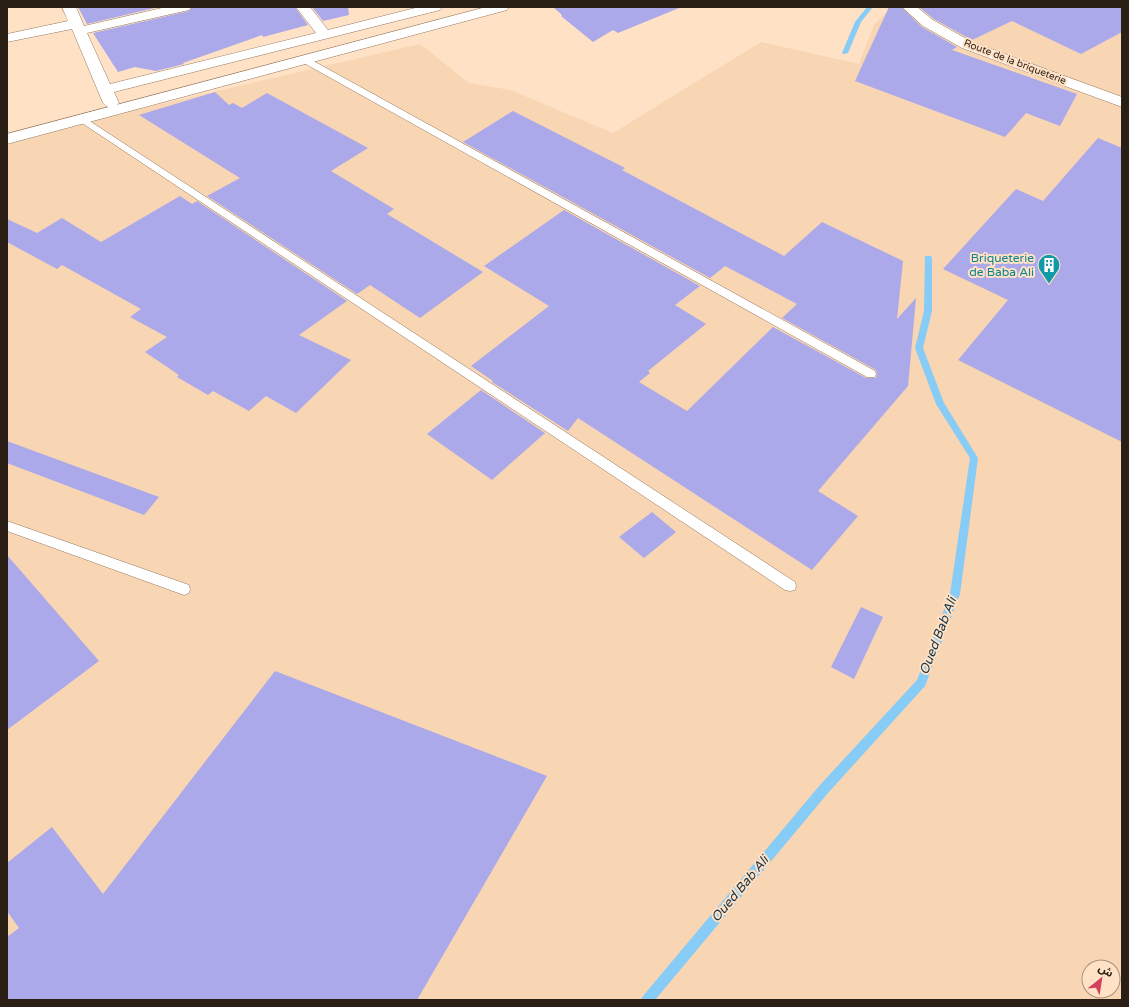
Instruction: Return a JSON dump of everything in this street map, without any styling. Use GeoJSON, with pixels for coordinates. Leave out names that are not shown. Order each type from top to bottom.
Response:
{"type":"FeatureCollection","features":[{"type":"Feature","properties":{"kind":"street"},"geometry":{"type":"LineString","coordinates":[[69,7],[114,110]]}},
{"type":"Feature","properties":{"kind":"street"},"geometry":{"type":"LineString","coordinates":[[7,38],[77,27],[184,7]]}},
{"type":"Feature","properties":{"kind":"street"},"geometry":{"type":"LineString","coordinates":[[303,7],[324,34]]}},
{"type":"Feature","properties":{"kind":"street"},"geometry":{"type":"LineString","coordinates":[[105,90],[435,7]]}},
{"type":"Feature","properties":{"kind":"street"},"geometry":{"type":"LineString","coordinates":[[7,139],[502,7]]}},
{"type":"Feature","properties":{"kind":"street","name":"Route de la briqueterie"},"geometry":{"type":"LineString","coordinates":[[911,9],[928,23],[967,45],[1122,102]]}},
{"type":"Feature","properties":{"kind":"lane"},"geometry":{"type":"LineString","coordinates":[[304,60],[871,374]]}},
{"type":"Feature","properties":{"kind":"lane"},"geometry":{"type":"LineString","coordinates":[[82,119],[790,586]]}},
{"type":"Feature","properties":{"kind":"lane"},"geometry":{"type":"LineString","coordinates":[[7,526],[184,589]]}},
{"type":"Feature","properties":{"kind":"shaded area"},"geometry":{"type":"Polygon","coordinates":[[[892,7],[1122,7],[1122,1000],[7,1000],[7,140],[420,44],[469,83],[510,90],[613,133],[761,42],[859,64],[874,25],[892,7]]]}},
{"type":"Feature","properties":{"kind":"building"},"geometry":{"type":"Polygon","coordinates":[[[78,7],[159,7],[87,24],[78,7]]]}},
{"type":"Feature","properties":{"kind":"building"},"geometry":{"type":"Polygon","coordinates":[[[192,7],[295,7],[308,25],[263,37],[262,35],[183,63],[184,64],[156,71],[135,67],[118,72],[93,33],[189,11],[192,7]]]}},
{"type":"Feature","properties":{"kind":"building"},"geometry":{"type":"Polygon","coordinates":[[[312,7],[348,7],[349,15],[323,21],[312,7]]]}},
{"type":"Feature","properties":{"kind":"building"},"geometry":{"type":"Polygon","coordinates":[[[553,7],[679,8],[618,33],[613,30],[593,42],[561,16],[562,15],[553,7]]]}},
{"type":"Feature","properties":{"kind":"building"},"geometry":{"type":"Polygon","coordinates":[[[889,7],[901,7],[922,27],[957,47],[952,50],[1077,94],[1060,126],[1026,113],[1005,137],[855,81],[889,7]]]}},
{"type":"Feature","properties":{"kind":"building"},"geometry":{"type":"Polygon","coordinates":[[[919,7],[1122,7],[1122,32],[1081,54],[1012,21],[972,40],[934,19],[919,7]]]}},
{"type":"Feature","properties":{"kind":"building"},"geometry":{"type":"Polygon","coordinates":[[[215,92],[229,105],[233,103],[242,108],[267,93],[368,148],[331,171],[394,209],[387,214],[483,272],[420,318],[370,285],[357,294],[207,196],[240,178],[139,115],[215,92]]]}},
{"type":"Feature","properties":{"kind":"building"},"geometry":{"type":"Polygon","coordinates":[[[513,111],[625,168],[622,170],[784,256],[822,222],[903,261],[897,319],[916,298],[908,386],[818,491],[858,516],[812,570],[578,418],[568,431],[492,382],[493,381],[471,366],[549,306],[484,266],[564,210],[700,286],[675,305],[706,324],[648,371],[650,373],[639,382],[687,411],[773,327],[866,378],[876,378],[877,374],[876,370],[782,318],[797,304],[725,266],[710,278],[463,142],[513,111]]]}},
{"type":"Feature","properties":{"kind":"building","name":"Briqueterie de Baba Ali"},"geometry":{"type":"Polygon","coordinates":[[[1098,138],[1122,148],[1122,442],[958,360],[1008,300],[943,269],[1016,189],[1043,201],[1098,138]]]}},
{"type":"Feature","properties":{"kind":"building"},"geometry":{"type":"Polygon","coordinates":[[[180,196],[192,204],[197,201],[347,301],[299,335],[351,360],[296,413],[266,396],[249,411],[213,391],[208,395],[177,377],[179,375],[145,352],[167,337],[130,317],[141,309],[62,265],[57,269],[7,242],[7,219],[37,233],[62,218],[101,242],[180,196]]]}},
{"type":"Feature","properties":{"kind":"building"},"geometry":{"type":"Polygon","coordinates":[[[481,390],[545,433],[492,480],[427,434],[481,390]]]}},
{"type":"Feature","properties":{"kind":"building"},"geometry":{"type":"Polygon","coordinates":[[[7,441],[159,497],[144,515],[7,463],[7,441]]]}},
{"type":"Feature","properties":{"kind":"building"},"geometry":{"type":"Polygon","coordinates":[[[652,512],[676,532],[644,558],[619,537],[652,512]]]}},
{"type":"Feature","properties":{"kind":"building"},"geometry":{"type":"Polygon","coordinates":[[[7,555],[99,661],[7,730],[7,555]]]}},
{"type":"Feature","properties":{"kind":"building"},"geometry":{"type":"Polygon","coordinates":[[[861,607],[883,617],[854,679],[831,667],[861,607]]]}},
{"type":"Feature","properties":{"kind":"building"},"geometry":{"type":"Polygon","coordinates":[[[275,671],[547,776],[417,1000],[7,1000],[7,937],[19,928],[7,911],[7,863],[52,827],[103,894],[275,671]]]}},
{"type":"Feature","properties":{"kind":"waterway"},"geometry":{"type":"LineString","coordinates":[[845,53],[858,22],[870,7]]}},
{"type":"Feature","properties":{"kind":"waterway","name":"Oued Bab Ali"},"geometry":{"type":"LineString","coordinates":[[647,1000],[824,789],[921,683],[955,594],[974,458],[940,404],[919,348],[928,311],[928,258]]}},
{"type":"Feature","properties":{"kind":"place","name":"Briqueterie de Baba Ali"},"geometry":{"type":"Point","coordinates":[1049,284]}}]}
